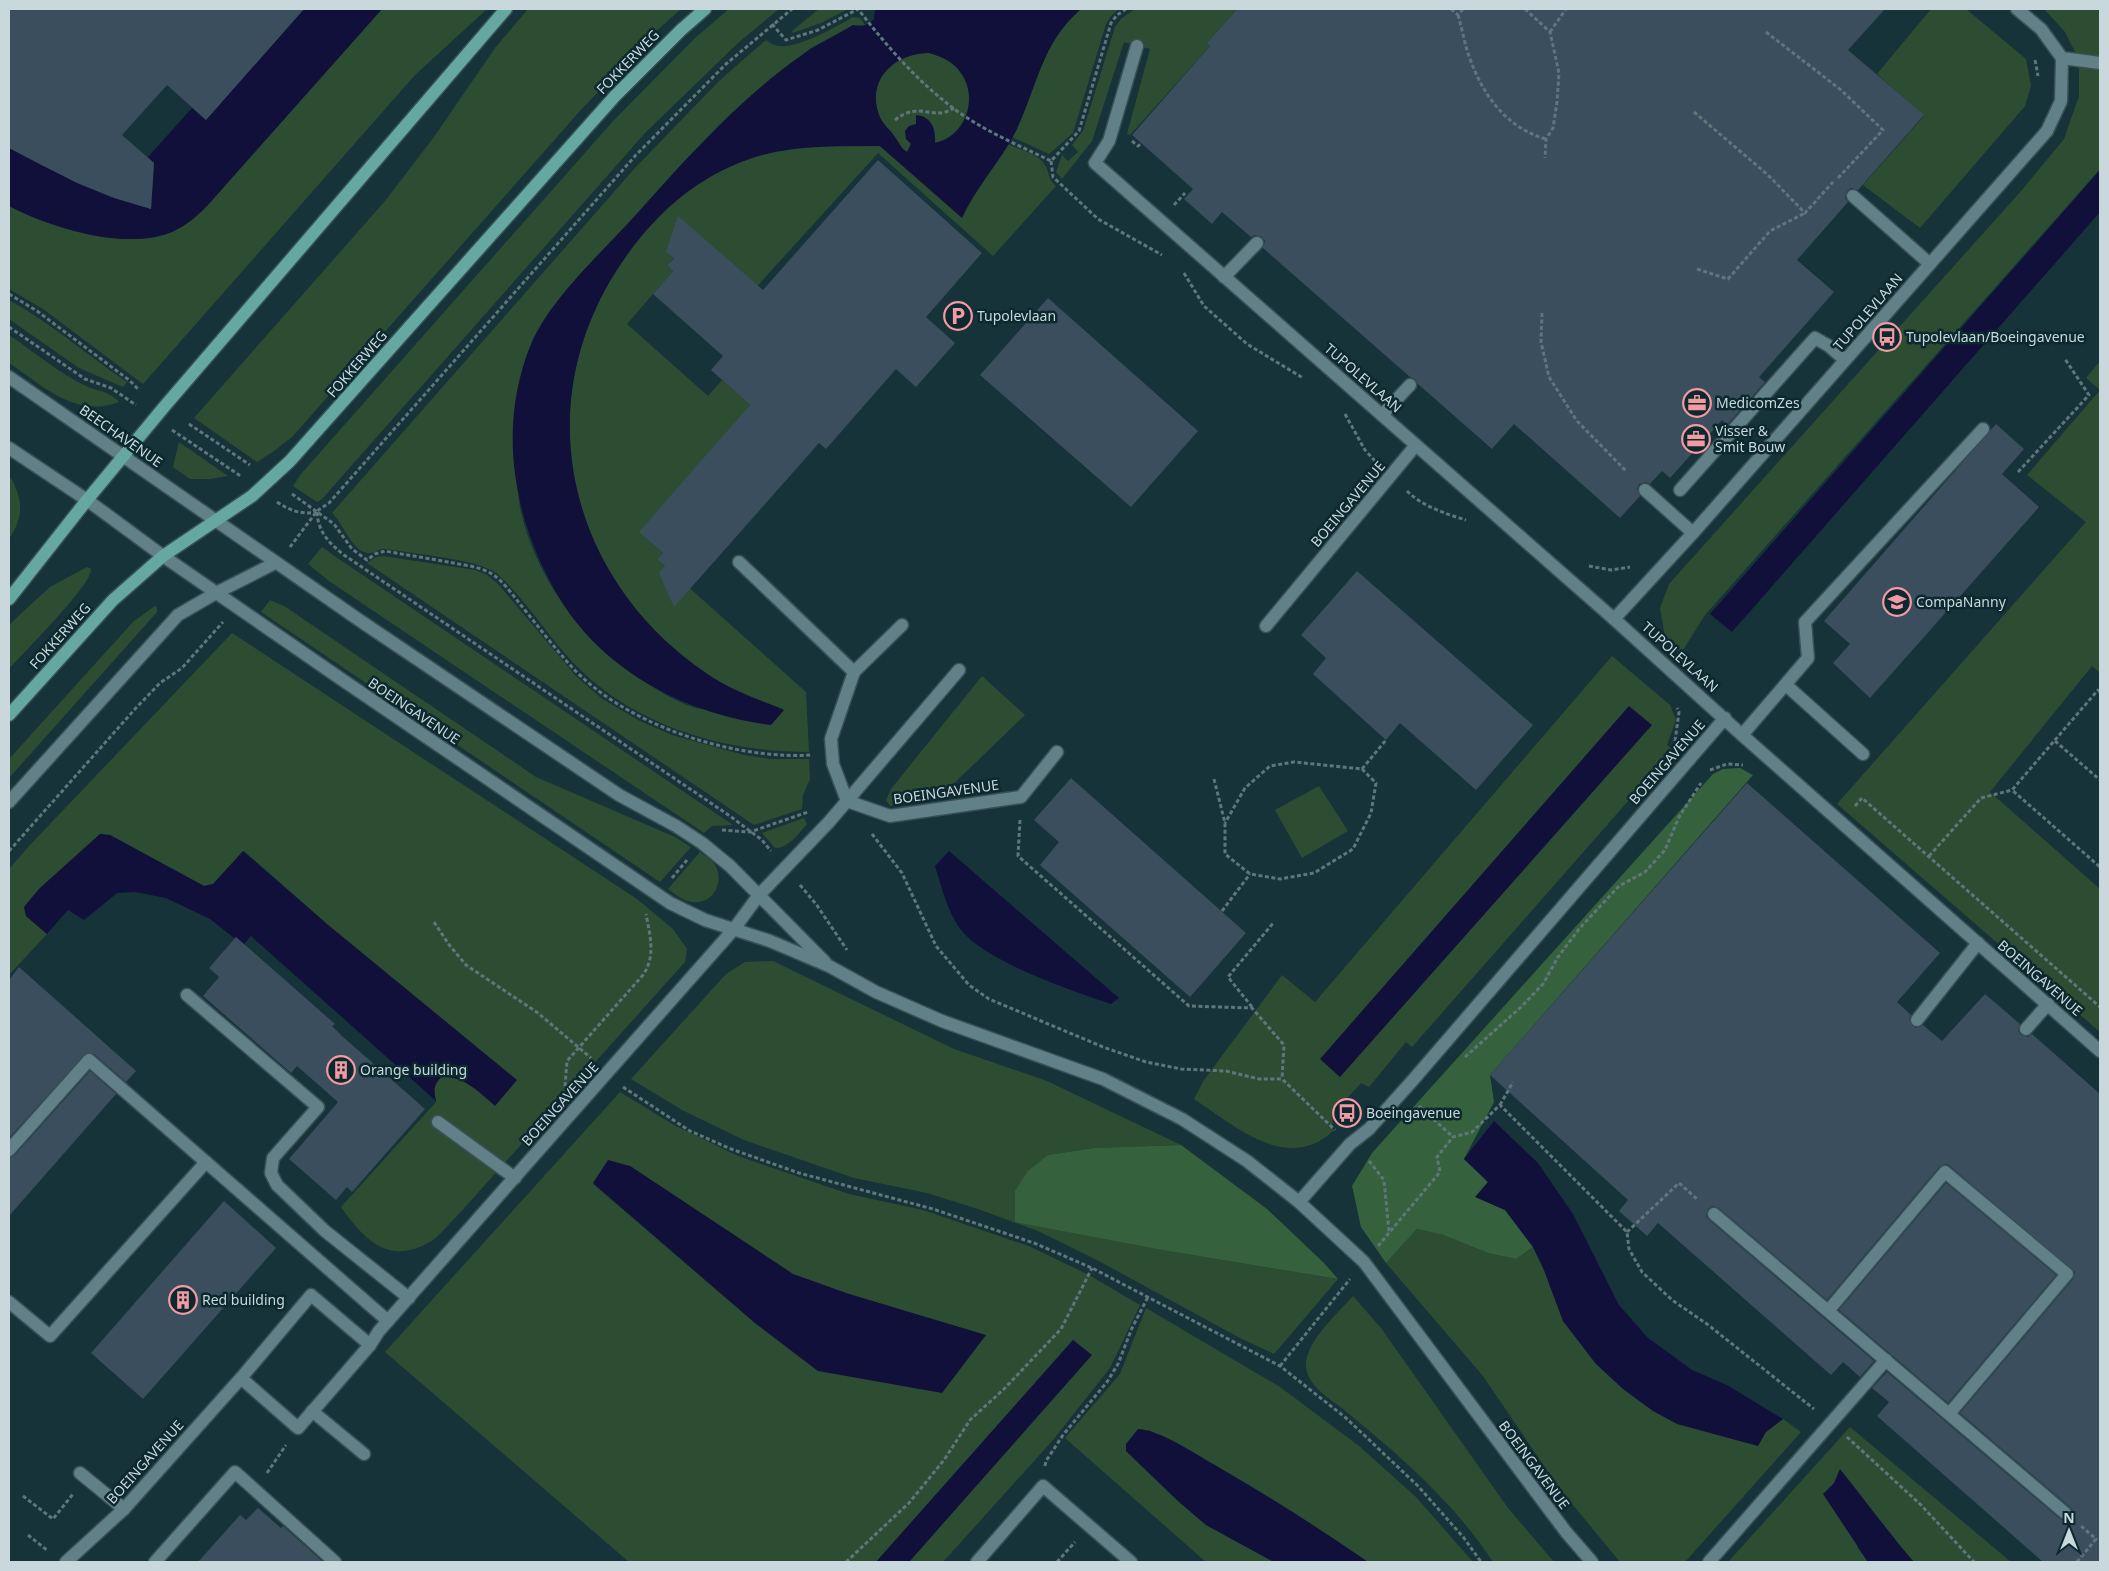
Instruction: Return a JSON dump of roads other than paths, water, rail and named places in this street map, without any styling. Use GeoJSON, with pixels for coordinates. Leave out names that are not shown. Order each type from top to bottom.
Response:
{"type":"FeatureCollection","features":[{"type":"Feature","properties":{"kind":"main road"},"geometry":{"type":"LineString","coordinates":[[9,598],[155,418],[506,9]]}},
{"type":"Feature","properties":{"kind":"main road","name":"FOKKERWEG"},"geometry":{"type":"LineString","coordinates":[[9,715],[113,600],[163,556],[252,496],[290,460],[615,96],[705,9]]}},
{"type":"Feature","properties":{"kind":"street"},"geometry":{"type":"LineString","coordinates":[[2017,9],[2040,29],[2062,58],[2100,63]]}},
{"type":"Feature","properties":{"kind":"street","name":"TUPOLEVLAAN"},"geometry":{"type":"LineString","coordinates":[[1137,46],[1109,141],[1095,163],[1725,718]]}},
{"type":"Feature","properties":{"kind":"street","name":"TUPOLEVLAAN"},"geometry":{"type":"LineString","coordinates":[[1614,619],[1693,533],[2047,131],[2061,101],[2062,58]]}},
{"type":"Feature","properties":{"kind":"street"},"geometry":{"type":"LineString","coordinates":[[1853,196],[1930,264]]}},
{"type":"Feature","properties":{"kind":"street"},"geometry":{"type":"LineString","coordinates":[[1224,277],[1257,242]]}},
{"type":"Feature","properties":{"kind":"street"},"geometry":{"type":"LineString","coordinates":[[1680,490],[1815,338],[1830,346],[1845,360]]}},
{"type":"Feature","properties":{"kind":"street","name":"BEECHAVENUE"},"geometry":{"type":"LineString","coordinates":[[9,377],[124,456],[215,522]]}},
{"type":"Feature","properties":{"kind":"street"},"geometry":{"type":"LineString","coordinates":[[1382,415],[1410,385]]}},
{"type":"Feature","properties":{"kind":"street"},"geometry":{"type":"LineString","coordinates":[[1742,735],[1808,658],[1804,622],[1983,429]]}},
{"type":"Feature","properties":{"kind":"street","name":"BOEINGAVENUE"},"geometry":{"type":"LineString","coordinates":[[1266,626],[1416,445]]}},
{"type":"Feature","properties":{"kind":"street"},"geometry":{"type":"LineString","coordinates":[[9,448],[87,500]]}},
{"type":"Feature","properties":{"kind":"street"},"geometry":{"type":"LineString","coordinates":[[1645,490],[1693,533]]}},
{"type":"Feature","properties":{"kind":"street","name":"BOEINGAVENUE"},"geometry":{"type":"LineString","coordinates":[[87,500],[236,607],[670,903],[705,920],[734,929],[829,966],[876,992],[933,1017],[1074,1067],[1144,1098],[1182,1119],[1230,1150],[1300,1202],[1364,1262],[1566,1532],[1592,1562]]}},
{"type":"Feature","properties":{"kind":"street","name":"BOEINGAVENUE"},"geometry":{"type":"LineString","coordinates":[[215,522],[619,795],[676,826],[702,843],[730,866],[829,966]]}},
{"type":"Feature","properties":{"kind":"street"},"geometry":{"type":"LineString","coordinates":[[739,562],[854,672]]}},
{"type":"Feature","properties":{"kind":"street"},"geometry":{"type":"LineString","coordinates":[[9,802],[174,618],[216,593],[275,563]]}},
{"type":"Feature","properties":{"kind":"street"},"geometry":{"type":"LineString","coordinates":[[846,801],[833,764],[831,739],[854,672],[902,625]]}},
{"type":"Feature","properties":{"kind":"street","name":"BOEINGAVENUE"},"geometry":{"type":"LineString","coordinates":[[241,1378],[298,1428],[408,1298],[734,929],[759,895],[824,829],[959,670]]}},
{"type":"Feature","properties":{"kind":"street"},"geometry":{"type":"LineString","coordinates":[[1786,685],[1863,754]]}},
{"type":"Feature","properties":{"kind":"street","name":"BOEINGAVENUE"},"geometry":{"type":"LineString","coordinates":[[1300,1202],[1350,1144],[1369,1129],[1413,1080],[1725,718],[2100,1051]]}},
{"type":"Feature","properties":{"kind":"street","name":"BOEINGAVENUE"},"geometry":{"type":"LineString","coordinates":[[846,801],[890,816],[1021,796],[1057,752]]}},
{"type":"Feature","properties":{"kind":"street"},"geometry":{"type":"LineString","coordinates":[[1917,1020],[1978,943]]}},
{"type":"Feature","properties":{"kind":"street"},"geometry":{"type":"LineString","coordinates":[[187,995],[318,1107],[273,1158],[271,1173],[277,1185],[325,1231],[408,1298]]}},
{"type":"Feature","properties":{"kind":"street"},"geometry":{"type":"LineString","coordinates":[[2026,1029],[2048,1004]]}},
{"type":"Feature","properties":{"kind":"street"},"geometry":{"type":"LineString","coordinates":[[9,1150],[89,1060],[388,1321]]}},
{"type":"Feature","properties":{"kind":"street"},"geometry":{"type":"LineString","coordinates":[[438,1122],[514,1178]]}},
{"type":"Feature","properties":{"kind":"street"},"geometry":{"type":"LineString","coordinates":[[9,1302],[50,1336],[206,1162]]}},
{"type":"Feature","properties":{"kind":"street"},"geometry":{"type":"LineString","coordinates":[[1828,1311],[1945,1172],[2067,1274],[1949,1414]]}},
{"type":"Feature","properties":{"kind":"street"},"geometry":{"type":"LineString","coordinates":[[1714,1214],[2065,1513]]}},
{"type":"Feature","properties":{"kind":"street","name":"BOEINGAVENUE"},"geometry":{"type":"LineString","coordinates":[[61,1560],[124,1509],[241,1378],[311,1295],[370,1345]]}},
{"type":"Feature","properties":{"kind":"street"},"geometry":{"type":"LineString","coordinates":[[1709,1562],[1886,1360]]}},
{"type":"Feature","properties":{"kind":"street"},"geometry":{"type":"LineString","coordinates":[[312,1412],[364,1454]]}},
{"type":"Feature","properties":{"kind":"street"},"geometry":{"type":"LineString","coordinates":[[155,1562],[235,1472],[336,1562]]}},
{"type":"Feature","properties":{"kind":"street"},"geometry":{"type":"LineString","coordinates":[[83,1475],[124,1509]]}},
{"type":"Feature","properties":{"kind":"street"},"geometry":{"type":"LineString","coordinates":[[976,1562],[1043,1486],[1131,1562]]}},
{"type":"Feature","properties":{"kind":"place","name":"Tupolevlaan"},"geometry":{"type":"Point","coordinates":[958,316]}},
{"type":"Feature","properties":{"kind":"place","name":"Tupolevlaan/Boeingavenue"},"geometry":{"type":"Point","coordinates":[1887,337]}},
{"type":"Feature","properties":{"kind":"place","name":"MedicomZes"},"geometry":{"type":"Point","coordinates":[1697,403]}},
{"type":"Feature","properties":{"kind":"place","name":"Visser & Smit Bouw"},"geometry":{"type":"Point","coordinates":[1696,439]}},
{"type":"Feature","properties":{"kind":"place","name":"CompaNanny"},"geometry":{"type":"Point","coordinates":[1897,602]}},
{"type":"Feature","properties":{"kind":"place","name":"Orange building"},"geometry":{"type":"Point","coordinates":[341,1070]}},
{"type":"Feature","properties":{"kind":"place","name":"Boeingavenue"},"geometry":{"type":"Point","coordinates":[1347,1113]}},
{"type":"Feature","properties":{"kind":"place","name":"Red building"},"geometry":{"type":"Point","coordinates":[183,1300]}}]}
